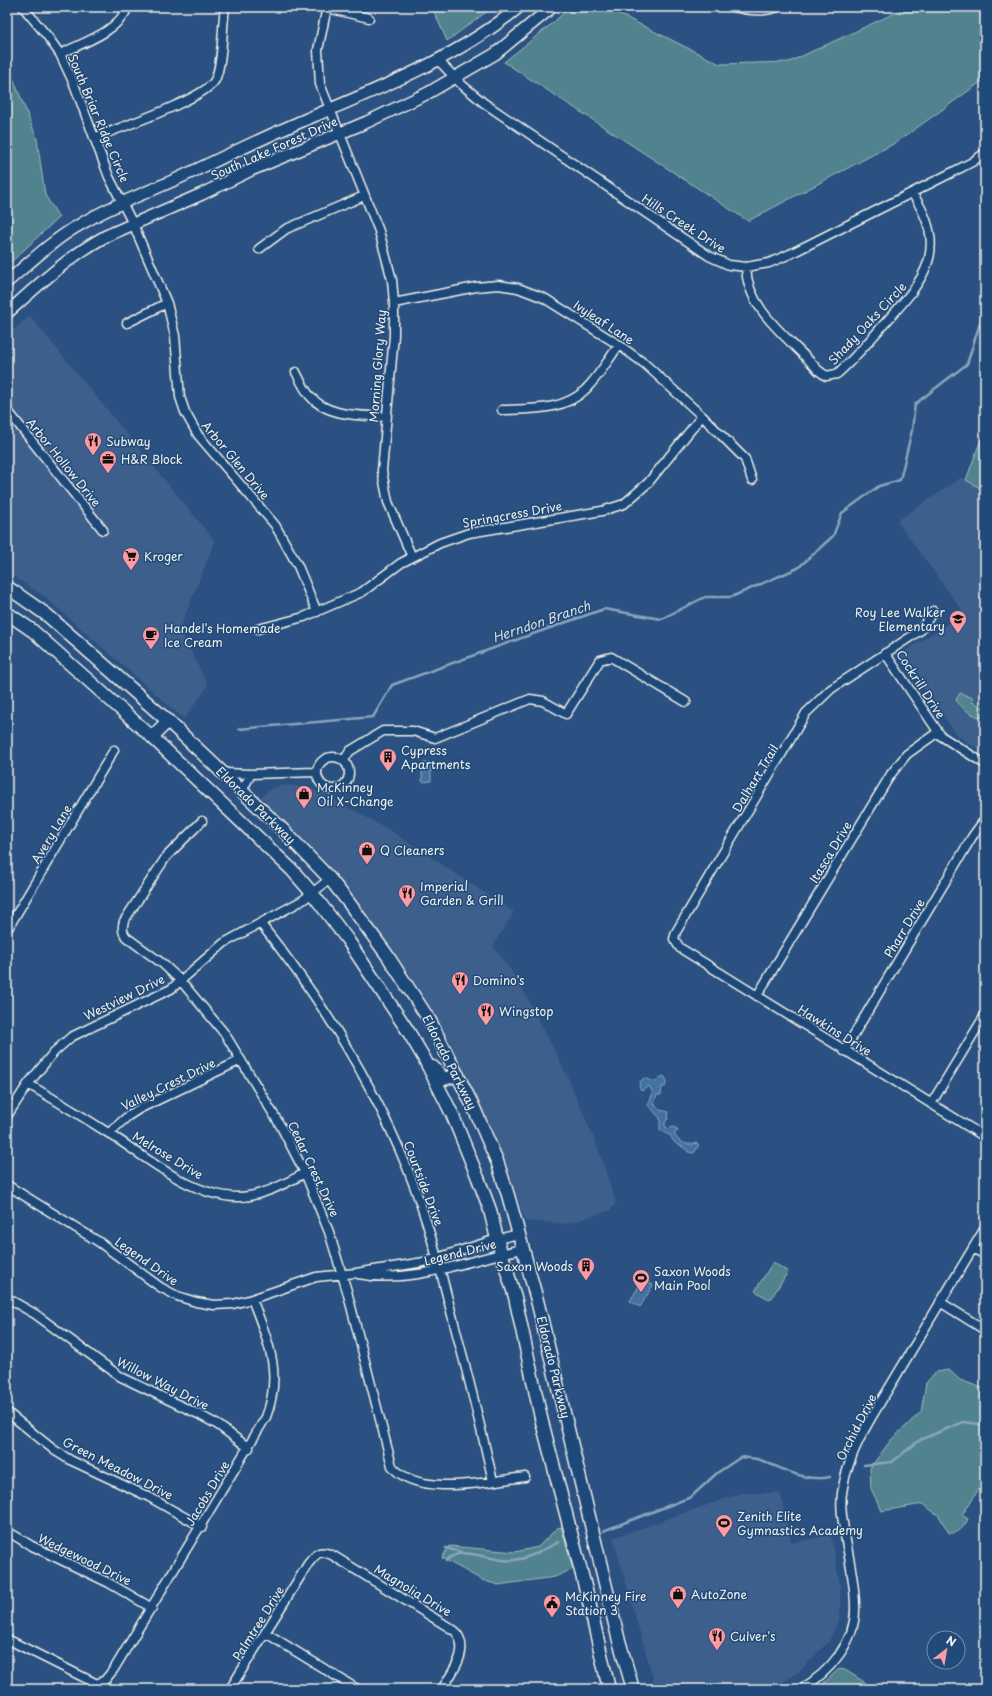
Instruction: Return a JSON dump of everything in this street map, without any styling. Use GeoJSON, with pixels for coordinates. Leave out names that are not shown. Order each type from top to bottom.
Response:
{"type":"FeatureCollection","features":[{"type":"Feature","properties":{"kind":"main road","name":"South Lake Forest Drive"},"geometry":{"type":"LineString","coordinates":[[7,282],[80,224],[269,135],[374,91],[438,60],[484,33],[519,7]]}},
{"type":"Feature","properties":{"kind":"main road","name":"South Lake Forest Drive"},"geometry":{"type":"LineString","coordinates":[[7,313],[54,272],[93,243],[258,167],[340,133],[428,93],[503,48],[552,7]]}},
{"type":"Feature","properties":{"kind":"main road","name":"Eldorado Parkway"},"geometry":{"type":"LineString","coordinates":[[7,586],[47,615],[168,721],[283,830],[330,879],[349,903],[412,992],[444,1047],[497,1161],[519,1234],[578,1468],[618,1637],[633,1689]]}},
{"type":"Feature","properties":{"kind":"main road","name":"Eldorado Parkway"},"geometry":{"type":"LineString","coordinates":[[7,614],[32,631],[152,737],[292,870],[312,893],[366,966],[424,1058],[462,1136],[490,1210],[501,1253],[515,1297],[541,1418],[609,1689]]}},
{"type":"Feature","properties":{"kind":"main road"},"geometry":{"type":"LineString","coordinates":[[32,631],[47,615]]}},
{"type":"Feature","properties":{"kind":"main road"},"geometry":{"type":"LineString","coordinates":[[152,737],[168,721]]}},
{"type":"Feature","properties":{"kind":"main road"},"geometry":{"type":"LineString","coordinates":[[411,1036],[417,1040],[438,1074],[444,1079],[458,1075]]}},
{"type":"Feature","properties":{"kind":"main road"},"geometry":{"type":"LineString","coordinates":[[597,1641],[618,1637]]}},
{"type":"Feature","properties":{"kind":"street","name":"South Briar Ridge Circle"},"geometry":{"type":"LineString","coordinates":[[23,7],[41,27],[60,54],[74,84],[109,176],[133,224]]}},
{"type":"Feature","properties":{"kind":"street"},"geometry":{"type":"LineString","coordinates":[[60,54],[111,26],[123,17],[128,7]]}},
{"type":"Feature","properties":{"kind":"street"},"geometry":{"type":"LineString","coordinates":[[94,138],[186,100],[210,86],[217,73],[225,7]]}},
{"type":"Feature","properties":{"kind":"street"},"geometry":{"type":"LineString","coordinates":[[327,7],[369,18]]}},
{"type":"Feature","properties":{"kind":"street","name":"Morning Glory Way"},"geometry":{"type":"LineString","coordinates":[[327,7],[319,41],[318,62],[320,84],[329,110],[340,133],[379,231],[386,256],[394,302],[394,335],[382,464],[384,489],[395,519],[412,557]]}},
{"type":"Feature","properties":{"kind":"street"},"geometry":{"type":"LineString","coordinates":[[734,7],[746,10],[761,11],[778,7]]}},
{"type":"Feature","properties":{"kind":"street","name":"Hills Creek Drive"},"geometry":{"type":"LineString","coordinates":[[438,60],[455,78],[484,103],[709,256],[729,265],[746,267],[769,263],[790,254],[972,162],[985,152]]}},
{"type":"Feature","properties":{"kind":"street","name":"Shady Oaks Circle"},"geometry":{"type":"LineString","coordinates":[[746,267],[749,289],[755,300],[770,319],[818,370],[826,376],[838,374],[910,295],[924,274],[929,259],[929,232],[925,216],[912,193]]}},
{"type":"Feature","properties":{"kind":"street"},"geometry":{"type":"LineString","coordinates":[[259,249],[286,229],[364,196]]}},
{"type":"Feature","properties":{"kind":"street","name":"Arbor Glen Drive"},"geometry":{"type":"LineString","coordinates":[[133,224],[167,303],[175,336],[180,397],[190,423],[209,448],[275,525],[298,566],[317,612]]}},
{"type":"Feature","properties":{"kind":"street","name":"Ivyleaf Lane"},"geometry":{"type":"LineString","coordinates":[[394,302],[476,287],[498,285],[518,288],[544,298],[619,345],[645,364],[702,416],[745,459],[752,480]]}},
{"type":"Feature","properties":{"kind":"street"},"geometry":{"type":"LineString","coordinates":[[128,323],[167,303]]}},
{"type":"Feature","properties":{"kind":"street"},"geometry":{"type":"LineString","coordinates":[[502,410],[547,408],[576,398],[586,390],[619,345]]}},
{"type":"Feature","properties":{"kind":"street"},"geometry":{"type":"LineString","coordinates":[[296,372],[310,397],[326,408],[354,414],[386,417]]}},
{"type":"Feature","properties":{"kind":"street","name":"Arbor Hollow Drive"},"geometry":{"type":"LineString","coordinates":[[7,410],[103,530]]}},
{"type":"Feature","properties":{"kind":"street","name":"Springcress Drive"},"geometry":{"type":"LineString","coordinates":[[258,629],[289,622],[317,612],[372,586],[412,557],[440,543],[469,533],[602,511],[624,504],[648,482],[702,416]]}},
{"type":"Feature","properties":{"kind":"street","name":"Cockrill Drive"},"geometry":{"type":"LineString","coordinates":[[933,611],[921,630],[885,653],[938,732],[947,741],[985,764]]}},
{"type":"Feature","properties":{"kind":"street","name":"Dalhart Trail"},"geometry":{"type":"LineString","coordinates":[[674,941],[676,932],[806,713],[831,689],[885,653]]}},
{"type":"Feature","properties":{"kind":"street"},"geometry":{"type":"LineString","coordinates":[[344,760],[350,751],[383,731],[413,731],[435,738],[530,699],[543,700],[566,714],[600,660],[611,657],[686,702]]}},
{"type":"Feature","properties":{"kind":"street","name":"Itasca Drive"},"geometry":{"type":"LineString","coordinates":[[757,996],[891,774],[908,754],[938,732]]}},
{"type":"Feature","properties":{"kind":"street","name":"Avery Lane"},"geometry":{"type":"LineString","coordinates":[[7,930],[114,750]]}},
{"type":"Feature","properties":{"kind":"street"},"geometry":{"type":"LineString","coordinates":[[334,756],[344,760],[349,770],[349,776],[347,781],[339,788],[334,789],[324,786],[317,778],[316,772],[320,763],[328,757],[334,756]]}},
{"type":"Feature","properties":{"kind":"street"},"geometry":{"type":"LineString","coordinates":[[224,773],[251,774],[316,772]]}},
{"type":"Feature","properties":{"kind":"street"},"geometry":{"type":"LineString","coordinates":[[242,791],[251,774]]}},
{"type":"Feature","properties":{"kind":"street","name":"Pharr Drive"},"geometry":{"type":"LineString","coordinates":[[844,1051],[972,837],[985,819]]}},
{"type":"Feature","properties":{"kind":"street","name":"Cedar Crest Drive"},"geometry":{"type":"LineString","coordinates":[[202,821],[166,857],[129,913],[122,928],[126,937],[159,961],[181,981],[225,1034],[280,1125],[305,1173],[329,1232],[342,1275],[392,1466],[400,1476],[441,1485],[525,1477]]}},
{"type":"Feature","properties":{"kind":"street","name":"Westview Drive"},"geometry":{"type":"LineString","coordinates":[[7,1116],[28,1084],[54,1052],[72,1038],[158,997],[181,981],[224,943],[303,900],[330,879]]}},
{"type":"Feature","properties":{"kind":"street","name":"Courtside Drive"},"geometry":{"type":"LineString","coordinates":[[261,924],[309,988],[362,1073],[408,1171],[441,1270],[493,1481]]}},
{"type":"Feature","properties":{"kind":"street","name":"Hawkins Drive"},"geometry":{"type":"LineString","coordinates":[[674,941],[680,948],[985,1137]]}},
{"type":"Feature","properties":{"kind":"street"},"geometry":{"type":"LineString","coordinates":[[931,1104],[985,1015]]}},
{"type":"Feature","properties":{"kind":"street","name":"Valley Crest Drive"},"geometry":{"type":"LineString","coordinates":[[109,1133],[128,1116],[139,1109],[241,1060]]}},
{"type":"Feature","properties":{"kind":"street","name":"Melrose Drive"},"geometry":{"type":"LineString","coordinates":[[28,1084],[109,1133],[178,1178],[210,1192],[228,1196],[246,1197],[276,1189],[305,1173]]}},
{"type":"Feature","properties":{"kind":"street","name":"Legend Drive"},"geometry":{"type":"LineString","coordinates":[[7,1185],[99,1242],[160,1287],[177,1296],[196,1302],[214,1305],[233,1304],[252,1300],[316,1276],[342,1275],[424,1262],[497,1239],[519,1234]]}},
{"type":"Feature","properties":{"kind":"street","name":"Orchid Drive"},"geometry":{"type":"LineString","coordinates":[[801,1689],[814,1681],[831,1665],[845,1646],[853,1625],[855,1608],[854,1590],[841,1511],[843,1487],[850,1462],[872,1417],[985,1228]]}},
{"type":"Feature","properties":{"kind":"street"},"geometry":{"type":"LineString","coordinates":[[973,1248],[985,1255]]}},
{"type":"Feature","properties":{"kind":"street","name":"Legend Drive"},"geometry":{"type":"LineString","coordinates":[[356,1273],[374,1277],[397,1277],[441,1270],[501,1253],[523,1249]]}},
{"type":"Feature","properties":{"kind":"street","name":"Willow Way Drive"},"geometry":{"type":"LineString","coordinates":[[7,1298],[35,1314],[120,1377],[205,1417],[249,1448]]}},
{"type":"Feature","properties":{"kind":"street","name":"Jacobs Drive"},"geometry":{"type":"LineString","coordinates":[[7,1639],[92,1682],[101,1683],[114,1669],[202,1527],[266,1417],[272,1400],[274,1380],[270,1347],[252,1300]]}},
{"type":"Feature","properties":{"kind":"street"},"geometry":{"type":"LineString","coordinates":[[940,1302],[985,1330]]}},
{"type":"Feature","properties":{"kind":"street","name":"Green Meadow Drive"},"geometry":{"type":"LineString","coordinates":[[7,1412],[54,1450],[70,1460],[156,1500],[202,1527]]}},
{"type":"Feature","properties":{"kind":"street","name":"Wedgewood Drive"},"geometry":{"type":"LineString","coordinates":[[7,1531],[30,1546],[109,1583],[152,1608]]}},
{"type":"Feature","properties":{"kind":"street","name":"Magnolia Drive"},"geometry":{"type":"LineString","coordinates":[[306,1568],[318,1552],[326,1552],[455,1631],[460,1637],[461,1654],[442,1689]]}},
{"type":"Feature","properties":{"kind":"street","name":"Palmtree Drive"},"geometry":{"type":"LineString","coordinates":[[230,1689],[306,1568]]}},
{"type":"Feature","properties":{"kind":"street"},"geometry":{"type":"LineString","coordinates":[[266,1633],[357,1689]]}},
{"type":"Feature","properties":{"kind":"shaded area"},"geometry":{"type":"Polygon","coordinates":[[[30,316],[215,541],[180,628],[208,686],[184,719],[45,597],[7,572],[7,335],[30,316]]]}},
{"type":"Feature","properties":{"kind":"shaded area","name":"Roy Lee Walker Elementary"},"geometry":{"type":"Polygon","coordinates":[[[962,477],[985,491],[985,753],[958,736],[899,655],[964,613],[897,521],[962,477]]]}},
{"type":"Feature","properties":{"kind":"shaded area"},"geometry":{"type":"Polygon","coordinates":[[[429,762],[431,764],[431,781],[424,782],[422,781],[422,764],[429,762]]]}},
{"type":"Feature","properties":{"kind":"shaded area"},"geometry":{"type":"Polygon","coordinates":[[[282,785],[308,787],[337,801],[391,831],[514,912],[493,946],[519,982],[567,1075],[598,1148],[616,1203],[611,1210],[567,1224],[525,1221],[512,1179],[494,1135],[448,1038],[414,981],[358,902],[316,853],[261,797],[270,789],[282,785]]]}},
{"type":"Feature","properties":{"kind":"shaded area"},"geometry":{"type":"Polygon","coordinates":[[[664,1076],[667,1081],[665,1087],[662,1087],[661,1095],[657,1095],[654,1103],[660,1110],[669,1112],[665,1126],[669,1129],[672,1127],[676,1128],[678,1131],[675,1132],[675,1136],[677,1138],[684,1143],[696,1143],[699,1145],[694,1153],[688,1152],[686,1149],[676,1144],[672,1140],[671,1136],[660,1130],[660,1118],[648,1105],[653,1093],[649,1086],[642,1091],[639,1087],[640,1082],[644,1078],[655,1082],[664,1076]]]}},
{"type":"Feature","properties":{"kind":"shaded area","name":"Saxon Woods Main Pool"},"geometry":{"type":"Polygon","coordinates":[[[643,1279],[653,1285],[640,1307],[630,1301],[643,1279]]]}},
{"type":"Feature","properties":{"kind":"shaded area"},"geometry":{"type":"Polygon","coordinates":[[[741,1493],[780,1493],[791,1543],[831,1535],[840,1586],[840,1617],[829,1641],[799,1672],[772,1689],[656,1689],[613,1538],[741,1493]]]}},
{"type":"Feature","properties":{"kind":"green space"},"geometry":{"type":"Polygon","coordinates":[[[432,7],[493,7],[447,41],[432,7]]]}},
{"type":"Feature","properties":{"kind":"green space"},"geometry":{"type":"Polygon","coordinates":[[[569,7],[605,7],[720,64],[789,62],[908,7],[985,7],[985,79],[897,142],[748,221],[504,62],[554,22],[569,7]]]}},
{"type":"Feature","properties":{"kind":"green space"},"geometry":{"type":"Polygon","coordinates":[[[7,70],[12,75],[37,139],[45,195],[59,217],[7,266],[7,70]]]}},
{"type":"Feature","properties":{"kind":"green space"},"geometry":{"type":"Polygon","coordinates":[[[984,431],[985,432],[985,491],[966,480],[984,431]]]}},
{"type":"Feature","properties":{"kind":"green space"},"geometry":{"type":"Polygon","coordinates":[[[960,693],[973,698],[972,702],[985,708],[984,718],[968,712],[956,700],[960,693]]]}},
{"type":"Feature","properties":{"kind":"green space"},"geometry":{"type":"Polygon","coordinates":[[[773,1262],[788,1272],[770,1300],[755,1291],[773,1262]]]}},
{"type":"Feature","properties":{"kind":"green space"},"geometry":{"type":"Polygon","coordinates":[[[949,1370],[960,1380],[985,1389],[985,1492],[979,1489],[962,1515],[968,1519],[961,1529],[953,1533],[949,1533],[939,1516],[923,1504],[882,1511],[871,1489],[870,1468],[891,1440],[921,1412],[926,1383],[936,1372],[949,1370]]]}},
{"type":"Feature","properties":{"kind":"green space"},"geometry":{"type":"Polygon","coordinates":[[[561,1527],[573,1569],[555,1577],[498,1585],[482,1580],[442,1558],[449,1546],[515,1552],[538,1547],[557,1528],[561,1527]]]}},
{"type":"Feature","properties":{"kind":"green space"},"geometry":{"type":"Polygon","coordinates":[[[839,1669],[845,1670],[866,1683],[862,1689],[817,1689],[839,1669]]]}},
{"type":"Feature","properties":{"kind":"waterway","name":"Herndon Branch"},"geometry":{"type":"LineString","coordinates":[[239,729],[373,717],[392,685],[604,609],[661,619],[705,597],[731,597],[798,568],[833,536],[842,513],[879,486],[900,480],[912,430],[915,404],[967,364],[981,320],[985,298]]}},
{"type":"Feature","properties":{"kind":"waterway"},"geometry":{"type":"LineString","coordinates":[[864,1465],[892,1462],[920,1440],[963,1422],[985,1425]]}},
{"type":"Feature","properties":{"kind":"waterway"},"geometry":{"type":"LineString","coordinates":[[603,1531],[691,1497],[717,1473],[741,1457],[760,1460],[794,1474],[812,1478],[830,1477]]}},
{"type":"Feature","properties":{"kind":"waterway"},"geometry":{"type":"LineString","coordinates":[[446,1561],[461,1553],[469,1553],[505,1560],[520,1559],[559,1542]]}},
{"type":"Feature","properties":{"kind":"waterway"},"geometry":{"type":"LineString","coordinates":[[446,1548],[461,1552]]}},
{"type":"Feature","properties":{"kind":"place","name":"Subway"},"geometry":{"type":"Point","coordinates":[93,456]}},
{"type":"Feature","properties":{"kind":"place","name":"H&R Block"},"geometry":{"type":"Point","coordinates":[108,474]}},
{"type":"Feature","properties":{"kind":"place","name":"Kroger"},"geometry":{"type":"Point","coordinates":[131,571]}},
{"type":"Feature","properties":{"kind":"place","name":"Roy Lee Walker Elementary"},"geometry":{"type":"Point","coordinates":[958,634]}},
{"type":"Feature","properties":{"kind":"place","name":"Handel's Homemade Ice Cream"},"geometry":{"type":"Point","coordinates":[151,650]}},
{"type":"Feature","properties":{"kind":"place","name":"Cypress Apartments"},"geometry":{"type":"Point","coordinates":[388,772]}},
{"type":"Feature","properties":{"kind":"place","name":"McKinney Oil X-Change"},"geometry":{"type":"Point","coordinates":[304,809]}},
{"type":"Feature","properties":{"kind":"place","name":"Q Cleaners"},"geometry":{"type":"Point","coordinates":[367,865]}},
{"type":"Feature","properties":{"kind":"place","name":"Imperial Garden & Grill"},"geometry":{"type":"Point","coordinates":[407,908]}},
{"type":"Feature","properties":{"kind":"place","name":"Domino's"},"geometry":{"type":"Point","coordinates":[460,995]}},
{"type":"Feature","properties":{"kind":"place","name":"Wingstop"},"geometry":{"type":"Point","coordinates":[486,1026]}},
{"type":"Feature","properties":{"kind":"place","name":"Saxon Woods"},"geometry":{"type":"Point","coordinates":[586,1281]}},
{"type":"Feature","properties":{"kind":"place","name":"Saxon Woods Main Pool"},"geometry":{"type":"Point","coordinates":[641,1293]}},
{"type":"Feature","properties":{"kind":"place","name":"Zenith Elite Gymnastics Academy"},"geometry":{"type":"Point","coordinates":[724,1538]}},
{"type":"Feature","properties":{"kind":"place","name":"AutoZone"},"geometry":{"type":"Point","coordinates":[678,1609]}},
{"type":"Feature","properties":{"kind":"place","name":"McKinney Fire Station 3"},"geometry":{"type":"Point","coordinates":[552,1618]}},
{"type":"Feature","properties":{"kind":"place","name":"Culver's"},"geometry":{"type":"Point","coordinates":[717,1651]}}]}
